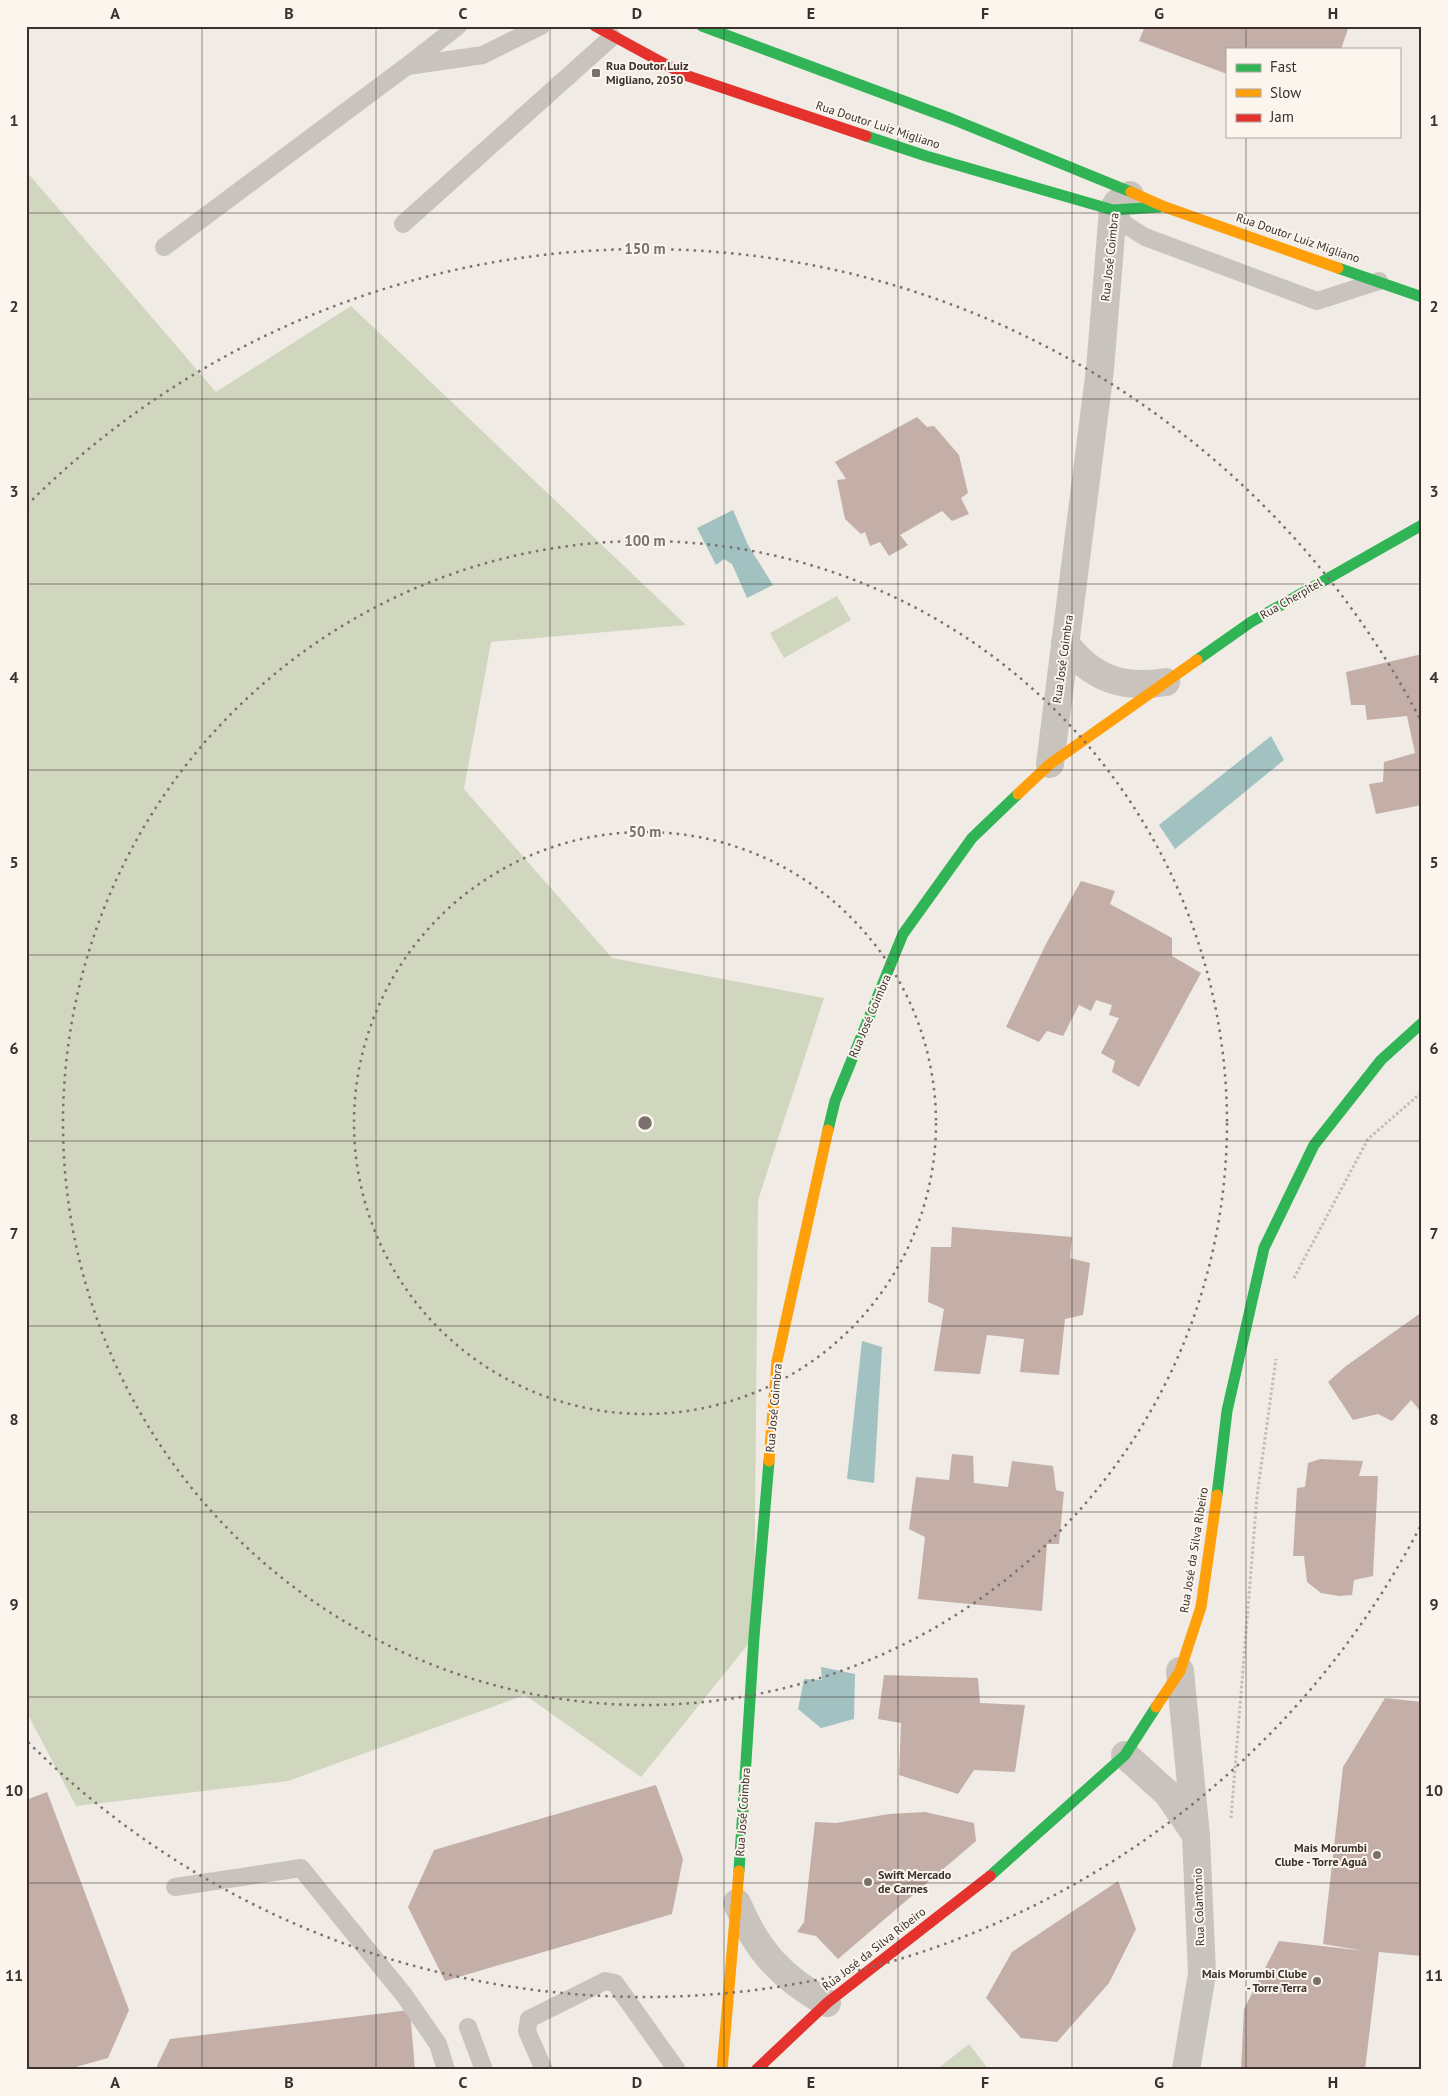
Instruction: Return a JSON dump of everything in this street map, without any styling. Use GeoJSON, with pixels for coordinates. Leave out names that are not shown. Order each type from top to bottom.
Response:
{"type":"FeatureCollection","features":[{"type":"Feature","properties":{"kind":"main road","name":"Rua Doutor Luiz Migliano"},"geometry":{"type":"LineString","coordinates":[[595,26],[685,75],[926,156],[1113,210],[1165,207]]}},
{"type":"Feature","properties":{"kind":"main road","name":"Rua Doutor Luiz Migliano"},"geometry":{"type":"LineString","coordinates":[[702,26],[952,119],[1109,182],[1165,207],[1422,297]]}},
{"type":"Feature","properties":{"kind":"main road","name":"Rua Cherpitel"},"geometry":{"type":"LineString","coordinates":[[1050,764],[1251,622],[1422,525]]}},
{"type":"Feature","properties":{"kind":"main road","name":"Rua José Coimbra"},"geometry":{"type":"LineString","coordinates":[[722,2070],[737,1903],[754,1637],[778,1362],[834,1101],[904,934],[972,838],[1050,764]]}},
{"type":"Feature","properties":{"kind":"main road","name":"Rua José da Silva Ribeiro"},"geometry":{"type":"LineString","coordinates":[[756,2070],[827,2003],[1000,1868],[1125,1755],[1180,1671],[1201,1607],[1211,1545],[1227,1411],[1264,1248],[1314,1145],[1381,1060],[1422,1023]]}},
{"type":"Feature","properties":{"kind":"street","name":"Rua José Coimbra"},"geometry":{"type":"LineString","coordinates":[[1050,764],[1100,369],[1113,210],[1123,198],[1136,194]]}},
{"type":"Feature","properties":{"kind":"street","name":"Rua Cherpitel"},"geometry":{"type":"LineString","coordinates":[[1065,643],[1075,656],[1101,675],[1122,683],[1144,686],[1166,682]]}},
{"type":"Feature","properties":{"kind":"street","name":"Rua Colantonio"},"geometry":{"type":"LineString","coordinates":[[1180,1671],[1195,1834],[1202,1974],[1186,2070]]}},
{"type":"Feature","properties":{"kind":"street"},"geometry":{"type":"LineString","coordinates":[[1125,1755],[1167,1793],[1195,1834]]}},
{"type":"Feature","properties":{"kind":"street","name":"Rua José Coimbra"},"geometry":{"type":"LineString","coordinates":[[737,1903],[759,1946],[774,1965],[808,1992],[827,2003]]}},
{"type":"Feature","properties":{"kind":"lane"},"geometry":{"type":"LineString","coordinates":[[164,248],[458,26]]}},
{"type":"Feature","properties":{"kind":"lane"},"geometry":{"type":"LineString","coordinates":[[407,66],[483,55],[541,26]]}},
{"type":"Feature","properties":{"kind":"lane"},"geometry":{"type":"LineString","coordinates":[[403,224],[612,36]]}},
{"type":"Feature","properties":{"kind":"lane"},"geometry":{"type":"LineString","coordinates":[[1109,182],[1113,195],[1113,210],[1126,225],[1145,237],[1316,301],[1379,281]]}},
{"type":"Feature","properties":{"kind":"lane"},"geometry":{"type":"LineString","coordinates":[[175,1886],[301,1868],[404,1995],[438,2044],[446,2070]]}},
{"type":"Feature","properties":{"kind":"lane"},"geometry":{"type":"LineString","coordinates":[[544,2070],[527,2031],[529,2019],[605,1981],[615,1983],[677,2070]]}},
{"type":"Feature","properties":{"kind":"lane"},"geometry":{"type":"LineString","coordinates":[[468,2027],[484,2070]]}},
{"type":"Feature","properties":{"kind":"path"},"geometry":{"type":"LineString","coordinates":[[1290,1286],[1368,1139],[1422,1092]]}},
{"type":"Feature","properties":{"kind":"path"},"geometry":{"type":"LineString","coordinates":[[1237,1739],[1257,1496],[1278,1352]]}},
{"type":"Feature","properties":{"kind":"green space"},"geometry":{"type":"Polygon","coordinates":[[[26,171],[216,392],[351,306],[686,625],[491,642],[464,789],[612,958],[824,998],[758,1200],[754,1637],[641,1777],[525,1695],[288,1781],[76,1806],[26,1711],[26,171]]]}},
{"type":"Feature","properties":{"kind":"green space"},"geometry":{"type":"Polygon","coordinates":[[[837,596],[851,620],[784,658],[770,633],[837,596]]]}},
{"type":"Feature","properties":{"kind":"green space"},"geometry":{"type":"Polygon","coordinates":[[[969,2044],[989,2070],[936,2070],[969,2044]]]}},
{"type":"Feature","properties":{"kind":"water"},"geometry":{"type":"Polygon","coordinates":[[[733,510],[748,545],[773,585],[747,598],[732,564],[724,559],[716,565],[697,528],[733,510]]]}},
{"type":"Feature","properties":{"kind":"water"},"geometry":{"type":"Polygon","coordinates":[[[1271,736],[1284,760],[1175,849],[1159,825],[1271,736]]]}},
{"type":"Feature","properties":{"kind":"water"},"geometry":{"type":"Polygon","coordinates":[[[862,1341],[882,1347],[874,1483],[847,1479],[862,1341]]]}},
{"type":"Feature","properties":{"kind":"water"},"geometry":{"type":"Polygon","coordinates":[[[821,1667],[855,1674],[854,1719],[821,1728],[798,1709],[804,1679],[822,1680],[821,1667]]]}},
{"type":"Feature","properties":{"kind":"building"},"geometry":{"type":"Polygon","coordinates":[[[1145,26],[1349,26],[1341,48],[1226,48],[1226,74],[1139,41],[1145,26]]]}},
{"type":"Feature","properties":{"kind":"building"},"geometry":{"type":"Polygon","coordinates":[[[917,417],[927,427],[934,426],[959,455],[968,493],[961,498],[969,514],[952,521],[942,511],[900,535],[908,545],[889,556],[880,542],[870,546],[865,532],[861,534],[845,519],[837,480],[846,479],[835,462],[917,417]]]}},
{"type":"Feature","properties":{"kind":"building"},"geometry":{"type":"Polygon","coordinates":[[[1422,654],[1422,805],[1376,814],[1369,784],[1383,782],[1384,762],[1415,753],[1407,716],[1367,720],[1365,705],[1351,705],[1346,672],[1422,654]]]}},
{"type":"Feature","properties":{"kind":"building"},"geometry":{"type":"Polygon","coordinates":[[[1081,881],[1115,891],[1110,904],[1172,938],[1172,956],[1201,973],[1139,1087],[1112,1072],[1115,1061],[1101,1053],[1119,1018],[1109,1015],[1112,1005],[1096,1000],[1091,1011],[1079,1005],[1063,1036],[1047,1031],[1039,1042],[1006,1027],[1046,944],[1081,881]]]}},
{"type":"Feature","properties":{"kind":"building"},"geometry":{"type":"Polygon","coordinates":[[[952,1227],[1072,1237],[1070,1258],[1090,1263],[1083,1315],[1065,1319],[1059,1375],[1020,1372],[1024,1339],[987,1335],[980,1374],[934,1371],[944,1309],[928,1302],[931,1247],[951,1247],[952,1227]]]}},
{"type":"Feature","properties":{"kind":"building"},"geometry":{"type":"Polygon","coordinates":[[[1422,1312],[1422,1413],[1411,1400],[1392,1421],[1378,1414],[1353,1420],[1328,1382],[1346,1366],[1422,1312]]]}},
{"type":"Feature","properties":{"kind":"building"},"geometry":{"type":"Polygon","coordinates":[[[952,1454],[973,1456],[974,1483],[1008,1487],[1012,1461],[1053,1466],[1056,1490],[1064,1492],[1059,1544],[1047,1544],[1042,1611],[918,1599],[925,1537],[909,1529],[916,1477],[949,1480],[952,1454]]]}},
{"type":"Feature","properties":{"kind":"building"},"geometry":{"type":"Polygon","coordinates":[[[1320,1459],[1363,1461],[1359,1476],[1378,1476],[1373,1576],[1354,1580],[1352,1595],[1339,1596],[1321,1593],[1307,1582],[1304,1556],[1293,1556],[1297,1488],[1305,1487],[1308,1463],[1320,1459]]]}},
{"type":"Feature","properties":{"kind":"building"},"geometry":{"type":"Polygon","coordinates":[[[884,1675],[978,1678],[980,1703],[1025,1705],[1015,1772],[974,1770],[958,1794],[899,1775],[901,1723],[878,1719],[884,1675]]]}},
{"type":"Feature","properties":{"kind":"building"},"geometry":{"type":"Polygon","coordinates":[[[1385,1698],[1422,1702],[1422,1956],[1379,1952],[1365,2070],[1241,2070],[1244,2009],[1279,1941],[1365,1951],[1323,1944],[1343,1767],[1385,1698]]]}},
{"type":"Feature","properties":{"kind":"building"},"geometry":{"type":"Polygon","coordinates":[[[656,1785],[683,1859],[672,1914],[445,1981],[408,1907],[434,1850],[656,1785]]]}},
{"type":"Feature","properties":{"kind":"building"},"geometry":{"type":"Polygon","coordinates":[[[47,1792],[129,2010],[108,2058],[65,2070],[26,2070],[26,1800],[47,1792]]]}},
{"type":"Feature","properties":{"kind":"building","name":"Swift Mercado de Carnes"},"geometry":{"type":"Polygon","coordinates":[[[925,1812],[974,1823],[976,1841],[838,1959],[816,1936],[797,1932],[804,1922],[815,1822],[836,1823],[889,1814],[925,1812]]]}},
{"type":"Feature","properties":{"kind":"building"},"geometry":{"type":"Polygon","coordinates":[[[1118,1881],[1136,1929],[1109,1983],[1057,2042],[1021,2038],[986,1998],[1012,1952],[1118,1881]]]}},
{"type":"Feature","properties":{"kind":"building"},"geometry":{"type":"Polygon","coordinates":[[[410,2010],[415,2070],[155,2070],[170,2039],[410,2010]]]}},
{"type":"Feature","properties":{"kind":"traffic: fast"},"geometry":{"type":"LineString","coordinates":[[702,26],[952,119],[1131,192]]}},
{"type":"Feature","properties":{"kind":"traffic: fast"},"geometry":{"type":"LineString","coordinates":[[866,136],[926,156],[1113,210],[1160,207]]}},
{"type":"Feature","properties":{"kind":"traffic: fast"},"geometry":{"type":"LineString","coordinates":[[1338,268],[1422,297]]}},
{"type":"Feature","properties":{"kind":"traffic: fast"},"geometry":{"type":"LineString","coordinates":[[1197,660],[1251,622],[1422,525]]}},
{"type":"Feature","properties":{"kind":"traffic: fast"},"geometry":{"type":"LineString","coordinates":[[828,1130],[835,1101],[903,934],[972,838],[1018,794]]}},
{"type":"Feature","properties":{"kind":"traffic: fast"},"geometry":{"type":"LineString","coordinates":[[1217,1495],[1227,1411],[1264,1248],[1314,1145],[1381,1060],[1422,1023]]}},
{"type":"Feature","properties":{"kind":"traffic: fast"},"geometry":{"type":"LineString","coordinates":[[739,1871],[754,1637],[769,1461]]}},
{"type":"Feature","properties":{"kind":"traffic: fast"},"geometry":{"type":"LineString","coordinates":[[990,1876],[1125,1755],[1156,1707]]}},
{"type":"Feature","properties":{"kind":"traffic: slow"},"geometry":{"type":"LineString","coordinates":[[1131,192],[1165,207],[1338,268]]}},
{"type":"Feature","properties":{"kind":"traffic: slow"},"geometry":{"type":"LineString","coordinates":[[1018,794],[1050,764],[1197,660]]}},
{"type":"Feature","properties":{"kind":"traffic: slow"},"geometry":{"type":"LineString","coordinates":[[769,1461],[777,1361],[828,1130]]}},
{"type":"Feature","properties":{"kind":"traffic: slow"},"geometry":{"type":"LineString","coordinates":[[1156,1707],[1180,1671],[1201,1607],[1217,1495]]}},
{"type":"Feature","properties":{"kind":"traffic: slow"},"geometry":{"type":"LineString","coordinates":[[722,2070],[739,1871]]}},
{"type":"Feature","properties":{"kind":"traffic: jam"},"geometry":{"type":"LineString","coordinates":[[595,26],[685,75],[866,136]]}},
{"type":"Feature","properties":{"kind":"traffic: jam"},"geometry":{"type":"LineString","coordinates":[[756,2070],[827,2003],[990,1876]]}},
{"type":"Feature","properties":{"kind":"place","name":"Rua Doutor Luiz Migliano, 2050"},"geometry":{"type":"Point","coordinates":[596,73]}},
{"type":"Feature","properties":{"kind":"place","name":"Mais Morumbi Clube - Torre Aguá"},"geometry":{"type":"Point","coordinates":[1377,1855]}},
{"type":"Feature","properties":{"kind":"place","name":"Swift Mercado de Carnes"},"geometry":{"type":"Point","coordinates":[868,1882]}},
{"type":"Feature","properties":{"kind":"place","name":"Mais Morumbi Clube - Torre Terra"},"geometry":{"type":"Point","coordinates":[1317,1981]}}]}
